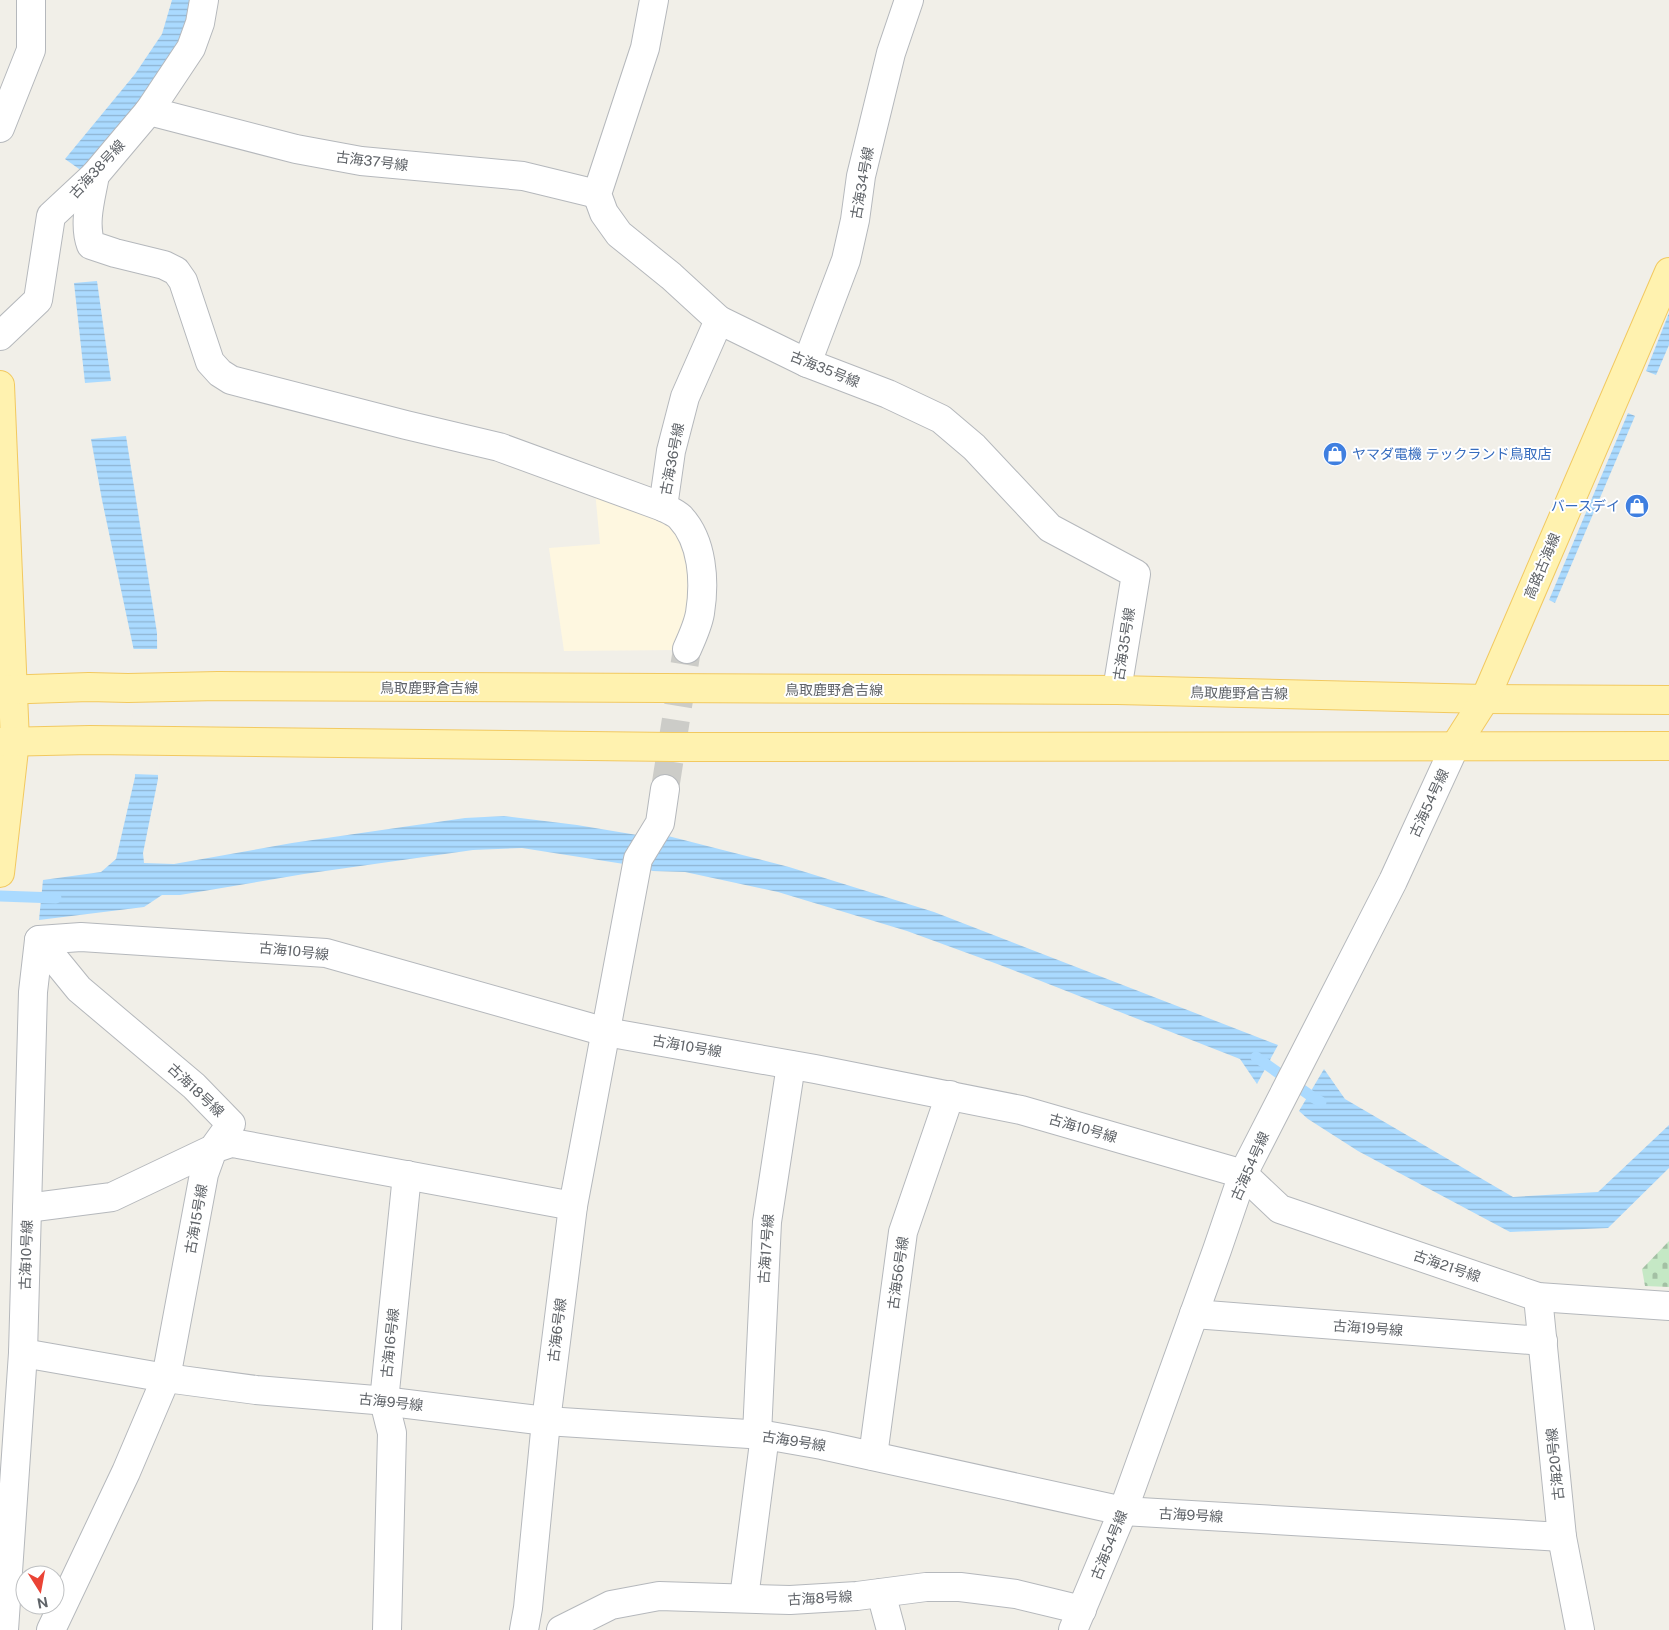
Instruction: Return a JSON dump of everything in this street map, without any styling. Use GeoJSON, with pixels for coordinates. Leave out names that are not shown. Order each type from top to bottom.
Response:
{"type":"FeatureCollection","features":[{"type":"Feature","properties":{"kind":"main road","name":"高路古海線"},"geometry":{"type":"LineString","coordinates":[[1455,746],[1485,699],[1668,278]]}},
{"type":"Feature","properties":{"kind":"main road"},"geometry":{"type":"LineString","coordinates":[[0,384],[7,741],[0,873]]}},
{"type":"Feature","properties":{"kind":"main road","name":"鳥取鹿野倉吉線"},"geometry":{"type":"LineString","coordinates":[[6,690],[89,687],[228,686],[1117,690],[1485,699],[1669,700]]}},
{"type":"Feature","properties":{"kind":"main road"},"geometry":{"type":"LineString","coordinates":[[7,741],[672,747],[1669,746]]}},
{"type":"Feature","properties":{"kind":"street"},"geometry":{"type":"LineString","coordinates":[[0,128],[31,50],[31,0]]}},
{"type":"Feature","properties":{"kind":"street","name":"古海38号線"},"geometry":{"type":"LineString","coordinates":[[0,336],[38,300],[51,216],[95,176],[149,111],[191,48],[200,23],[204,0]]}},
{"type":"Feature","properties":{"kind":"street"},"geometry":{"type":"LineString","coordinates":[[597,194],[645,48],[654,0]]}},
{"type":"Feature","properties":{"kind":"street","name":"古海34号線"},"geometry":{"type":"LineString","coordinates":[[807,364],[846,260],[855,220],[861,176],[891,53],[909,0]]}},
{"type":"Feature","properties":{"kind":"street","name":"古海37号線"},"geometry":{"type":"LineString","coordinates":[[149,111],[296,149],[361,161],[523,176],[597,194]]}},
{"type":"Feature","properties":{"kind":"street"},"geometry":{"type":"LineString","coordinates":[[95,176],[87,224],[87,234],[91,244],[115,253],[164,265],[176,270],[183,281],[210,362],[220,373],[231,380],[499,447],[663,507]]}},
{"type":"Feature","properties":{"kind":"street","name":"古海35号線"},"geometry":{"type":"LineString","coordinates":[[597,194],[604,213],[620,234],[671,276],[719,320],[807,364],[888,394],[941,419],[974,447],[1050,528],[1136,574],[1117,690]]}},
{"type":"Feature","properties":{"kind":"street","name":"古海36号線"},"geometry":{"type":"LineString","coordinates":[[688,649],[700,614],[703,585],[699,555],[691,533],[679,516],[663,507],[671,451],[686,397],[719,320]]}},
{"type":"Feature","properties":{"kind":"street","name":"古海54号線"},"geometry":{"type":"LineString","coordinates":[[1078,1620],[1123,1511],[1243,1174],[1392,881],[1455,746]]}},
{"type":"Feature","properties":{"kind":"street","name":"古海6号線"},"geometry":{"type":"LineString","coordinates":[[524,1630],[528,1608],[546,1421],[573,1206],[638,859],[660,823],[665,790]]}},
{"type":"Feature","properties":{"kind":"street","name":"古海10号線"},"geometry":{"type":"LineString","coordinates":[[4,1630],[22,1353],[33,992],[40,940],[81,937],[158,940],[326,953],[606,1032],[791,1065],[1021,1110],[1243,1174]]}},
{"type":"Feature","properties":{"kind":"street","name":"古海18号線"},"geometry":{"type":"LineString","coordinates":[[27,1208],[112,1197],[213,1149],[231,1124],[194,1086],[79,989],[40,940]]}},
{"type":"Feature","properties":{"kind":"street","name":"古海17号線"},"geometry":{"type":"LineString","coordinates":[[744,1598],[761,1435],[766,1222],[791,1065]]}},
{"type":"Feature","properties":{"kind":"street","name":"古海56号線"},"geometry":{"type":"LineString","coordinates":[[873,1456],[904,1232],[950,1096]]}},
{"type":"Feature","properties":{"kind":"street"},"geometry":{"type":"LineString","coordinates":[[213,1149],[231,1143],[238,1144],[573,1206]]}},
{"type":"Feature","properties":{"kind":"street","name":"古海15号線"},"geometry":{"type":"LineString","coordinates":[[51,1630],[126,1472],[166,1378],[204,1174],[213,1149]]}},
{"type":"Feature","properties":{"kind":"street","name":"古海21号線"},"geometry":{"type":"LineString","coordinates":[[1243,1174],[1280,1209],[1538,1297],[1669,1306]]}},
{"type":"Feature","properties":{"kind":"street","name":"古海16号線"},"geometry":{"type":"LineString","coordinates":[[387,1630],[392,1433],[384,1401],[407,1175]]}},
{"type":"Feature","properties":{"kind":"street","name":"古海20号線"},"geometry":{"type":"LineString","coordinates":[[1538,1297],[1562,1536],[1580,1630]]}},
{"type":"Feature","properties":{"kind":"street","name":"古海19号線"},"geometry":{"type":"LineString","coordinates":[[1194,1314],[1543,1341]]}},
{"type":"Feature","properties":{"kind":"street","name":"古海9号線"},"geometry":{"type":"LineString","coordinates":[[22,1353],[166,1378],[256,1390],[384,1401],[546,1421],[761,1435],[822,1445],[1123,1511],[1562,1536]]}},
{"type":"Feature","properties":{"kind":"street","name":"古海8号線"},"geometry":{"type":"LineString","coordinates":[[561,1630],[611,1605],[659,1596],[790,1600],[857,1596],[926,1586],[960,1587],[1016,1594],[1078,1620]]}},
{"type":"Feature","properties":{"kind":"street"},"geometry":{"type":"LineString","coordinates":[[881,1593],[891,1630]]}},
{"type":"Feature","properties":{"kind":"shaded area"},"geometry":{"type":"Polygon","coordinates":[[[595,491],[663,515],[687,537],[698,578],[679,650],[564,651],[549,548],[600,544],[595,491]]]}},
{"type":"Feature","properties":{"kind":"green space"},"geometry":{"type":"Polygon","coordinates":[[[1669,1241],[1669,1287],[1645,1286],[1642,1269],[1669,1241]]]}},
{"type":"Feature","properties":{"kind":"water"},"geometry":{"type":"Polygon","coordinates":[[[172,0],[195,0],[177,50],[139,104],[82,171],[65,159],[135,74],[162,34],[172,0]]]}},
{"type":"Feature","properties":{"kind":"water"},"geometry":{"type":"Polygon","coordinates":[[[97,281],[111,381],[85,383],[74,283],[97,281]]]}},
{"type":"Feature","properties":{"kind":"water"},"geometry":{"type":"Polygon","coordinates":[[[1669,313],[1669,345],[1656,375],[1646,371],[1669,313]]]}},
{"type":"Feature","properties":{"kind":"water"},"geometry":{"type":"Polygon","coordinates":[[[1628,413],[1635,416],[1555,603],[1549,600],[1628,413]]]}},
{"type":"Feature","properties":{"kind":"water"},"geometry":{"type":"Polygon","coordinates":[[[126,436],[157,633],[158,779],[143,853],[144,863],[174,864],[292,843],[465,818],[504,816],[643,836],[668,836],[789,867],[934,912],[1278,1045],[1257,1084],[1240,1059],[1000,965],[907,931],[778,892],[685,872],[653,871],[624,864],[522,848],[473,850],[304,874],[180,895],[162,895],[144,907],[39,920],[43,880],[101,872],[116,859],[135,777],[134,651],[91,439],[126,436]]]}},
{"type":"Feature","properties":{"kind":"water"},"geometry":{"type":"Polygon","coordinates":[[[1324,1069],[1345,1099],[1513,1197],[1598,1192],[1669,1125],[1669,1168],[1608,1228],[1510,1232],[1358,1151],[1308,1119],[1299,1111],[1324,1069]]]}},
{"type":"Feature","properties":{"kind":"pier"},"geometry":{"type":"Polygon","coordinates":[[[131,649],[159,649],[160,775],[133,774],[131,649]]]}},
{"type":"Feature","properties":{"kind":"waterway"},"geometry":{"type":"LineString","coordinates":[[0,896],[56,898]]}},
{"type":"Feature","properties":{"kind":"waterway"},"geometry":{"type":"LineString","coordinates":[[1256,1057],[1321,1102]]}},
{"type":"Feature","properties":{"kind":"tunnel"},"geometry":{"type":"LineString","coordinates":[[665,789],[687,649]]}},
{"type":"Feature","properties":{"kind":"place","name":"ヤマダ電機 テックランド鳥取店"},"geometry":{"type":"Point","coordinates":[1335,454]}},
{"type":"Feature","properties":{"kind":"place","name":"バースデイ"},"geometry":{"type":"Point","coordinates":[1637,506]}}]}
